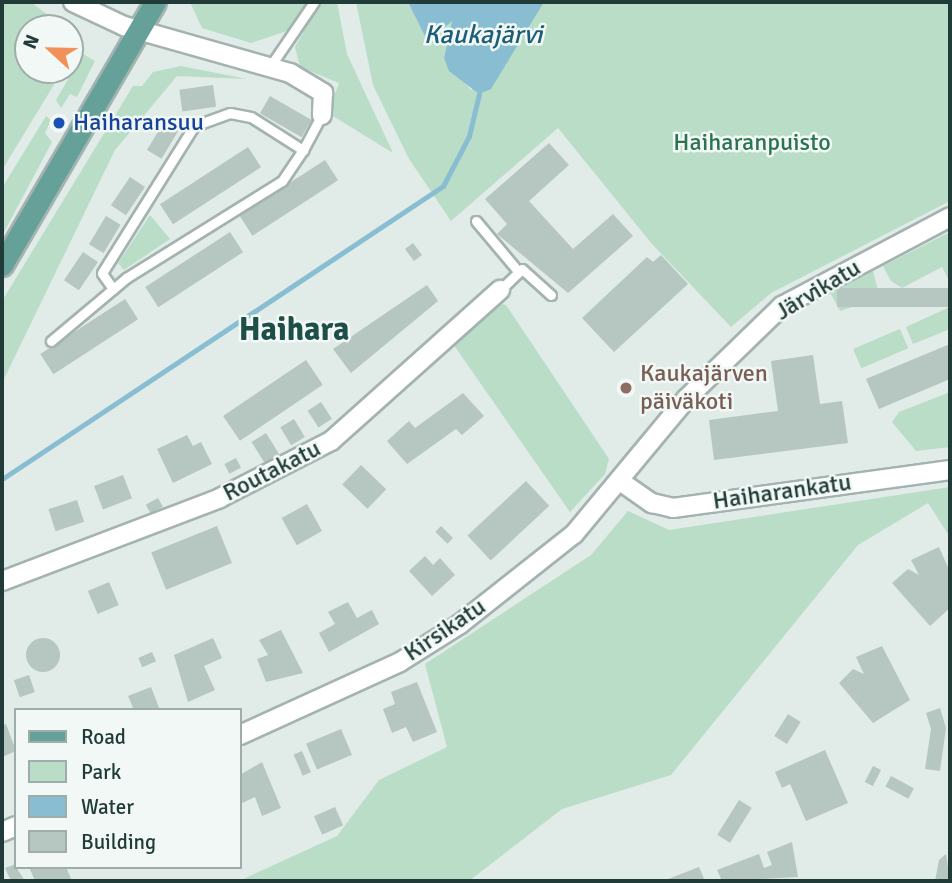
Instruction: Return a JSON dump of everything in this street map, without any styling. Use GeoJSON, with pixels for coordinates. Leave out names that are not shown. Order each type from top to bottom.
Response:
{"type":"FeatureCollection","features":[{"type":"Feature","properties":{"kind":"main road"},"geometry":{"type":"LineString","coordinates":[[2,265],[155,2]]}},
{"type":"Feature","properties":{"kind":"street"},"geometry":{"type":"LineString","coordinates":[[73,2],[139,30],[271,65],[320,90],[322,115]]}},
{"type":"Feature","properties":{"kind":"street","name":"Järvikatu"},"geometry":{"type":"LineString","coordinates":[[620,481],[686,399],[782,306],[950,216]]}},
{"type":"Feature","properties":{"kind":"street","name":"Routakatu"},"geometry":{"type":"LineString","coordinates":[[2,581],[220,498],[331,440],[500,290]]}},
{"type":"Feature","properties":{"kind":"street","name":"Haiharankatu"},"geometry":{"type":"LineString","coordinates":[[620,481],[652,503],[673,508],[950,470]]}},
{"type":"Feature","properties":{"kind":"street","name":"Kirsikatu"},"geometry":{"type":"LineString","coordinates":[[242,734],[400,662],[460,624],[574,534],[620,481]]}},
{"type":"Feature","properties":{"kind":"lane"},"geometry":{"type":"LineString","coordinates":[[271,65],[314,2]]}},
{"type":"Feature","properties":{"kind":"lane"},"geometry":{"type":"LineString","coordinates":[[113,289],[102,273],[194,126],[230,113],[251,117],[303,150]]}},
{"type":"Feature","properties":{"kind":"lane"},"geometry":{"type":"LineString","coordinates":[[51,341],[113,289],[282,181],[322,115]]}},
{"type":"Feature","properties":{"kind":"lane"},"geometry":{"type":"LineString","coordinates":[[476,221],[518,271]]}},
{"type":"Feature","properties":{"kind":"lane"},"geometry":{"type":"LineString","coordinates":[[500,290],[518,271],[527,270],[551,295]]}},
{"type":"Feature","properties":{"kind":"green space"},"geometry":{"type":"Polygon","coordinates":[[[2,2],[31,2],[46,14],[14,14],[14,84],[54,84],[2,170],[2,2]]]}},
{"type":"Feature","properties":{"kind":"green space"},"geometry":{"type":"Polygon","coordinates":[[[190,2],[307,2],[287,31],[251,43],[202,28],[190,2]]]}},
{"type":"Feature","properties":{"kind":"green space"},"geometry":{"type":"Polygon","coordinates":[[[320,2],[337,2],[347,54],[393,153],[328,113],[339,83],[300,67],[295,47],[320,2]]]}},
{"type":"Feature","properties":{"kind":"green space","name":"Haiharanpuisto"},"geometry":{"type":"Polygon","coordinates":[[[356,2],[408,2],[431,43],[452,20],[444,58],[471,90],[544,2],[950,2],[950,201],[771,293],[731,327],[652,244],[558,128],[451,221],[409,159],[373,85],[356,2]]]}},
{"type":"Feature","properties":{"kind":"green space"},"geometry":{"type":"Polygon","coordinates":[[[84,55],[95,61],[84,83],[84,55]]]}},
{"type":"Feature","properties":{"kind":"green space"},"geometry":{"type":"Polygon","coordinates":[[[181,66],[247,79],[177,76],[115,150],[2,383],[2,301],[133,86],[142,86],[153,72],[181,66]]]}},
{"type":"Feature","properties":{"kind":"green space"},"geometry":{"type":"Polygon","coordinates":[[[65,84],[84,84],[77,97],[70,94],[61,108],[56,100],[65,84]]]}},
{"type":"Feature","properties":{"kind":"green space"},"geometry":{"type":"Polygon","coordinates":[[[46,116],[51,120],[45,133],[52,142],[2,236],[2,188],[46,116]]]}},
{"type":"Feature","properties":{"kind":"green space"},"geometry":{"type":"Polygon","coordinates":[[[150,215],[170,239],[124,270],[118,263],[150,215]]]}},
{"type":"Feature","properties":{"kind":"green space"},"geometry":{"type":"Polygon","coordinates":[[[950,232],[950,282],[942,267],[902,288],[891,281],[883,266],[950,232]]]}},
{"type":"Feature","properties":{"kind":"green space"},"geometry":{"type":"Polygon","coordinates":[[[873,271],[880,298],[840,311],[831,294],[873,271]]]}},
{"type":"Feature","properties":{"kind":"green space"},"geometry":{"type":"Polygon","coordinates":[[[493,302],[506,305],[609,459],[605,474],[570,512],[453,344],[493,302]]]}},
{"type":"Feature","properties":{"kind":"green space"},"geometry":{"type":"Polygon","coordinates":[[[950,307],[950,329],[913,344],[906,327],[950,307]]]}},
{"type":"Feature","properties":{"kind":"green space"},"geometry":{"type":"Polygon","coordinates":[[[900,329],[908,348],[861,368],[853,349],[900,329]]]}},
{"type":"Feature","properties":{"kind":"green space"},"geometry":{"type":"Polygon","coordinates":[[[950,392],[950,447],[916,451],[892,422],[899,412],[950,392]]]}},
{"type":"Feature","properties":{"kind":"green space"},"geometry":{"type":"Polygon","coordinates":[[[950,487],[950,537],[928,503],[858,545],[671,775],[562,809],[469,881],[239,881],[337,836],[379,780],[447,747],[425,664],[591,555],[628,511],[669,530],[950,487]]]}},
{"type":"Feature","properties":{"kind":"water","name":"Kaukajärvi"},"geometry":{"type":"Polygon","coordinates":[[[408,2],[544,2],[491,89],[479,94],[449,71],[444,58],[452,21],[428,42],[408,2]]]}},
{"type":"Feature","properties":{"kind":"building"},"geometry":{"type":"Polygon","coordinates":[[[213,85],[216,107],[182,112],[179,90],[213,85]]]}},
{"type":"Feature","properties":{"kind":"building"},"geometry":{"type":"Polygon","coordinates":[[[270,96],[312,120],[302,137],[260,113],[270,96]]]}},
{"type":"Feature","properties":{"kind":"building"},"geometry":{"type":"Polygon","coordinates":[[[165,120],[180,129],[162,159],[147,150],[165,120]]]}},
{"type":"Feature","properties":{"kind":"building"},"geometry":{"type":"Polygon","coordinates":[[[549,143],[569,165],[529,201],[573,249],[613,214],[633,236],[568,293],[497,234],[507,224],[485,199],[549,143]]]}},
{"type":"Feature","properties":{"kind":"building"},"geometry":{"type":"Polygon","coordinates":[[[248,147],[261,167],[173,224],[160,204],[248,147]]]}},
{"type":"Feature","properties":{"kind":"building"},"geometry":{"type":"Polygon","coordinates":[[[325,160],[338,180],[253,236],[239,216],[325,160]]]}},
{"type":"Feature","properties":{"kind":"building"},"geometry":{"type":"Polygon","coordinates":[[[130,177],[145,187],[126,215],[111,205],[130,177]]]}},
{"type":"Feature","properties":{"kind":"building"},"geometry":{"type":"Polygon","coordinates":[[[106,216],[121,225],[104,253],[89,244],[106,216]]]}},
{"type":"Feature","properties":{"kind":"building"},"geometry":{"type":"Polygon","coordinates":[[[230,232],[243,252],[158,307],[145,287],[230,232]]]}},
{"type":"Feature","properties":{"kind":"building"},"geometry":{"type":"Polygon","coordinates":[[[413,243],[422,255],[414,261],[405,249],[413,243]]]}},
{"type":"Feature","properties":{"kind":"building"},"geometry":{"type":"Polygon","coordinates":[[[83,252],[98,262],[79,290],[64,280],[83,252]]]}},
{"type":"Feature","properties":{"kind":"building"},"geometry":{"type":"Polygon","coordinates":[[[661,255],[688,284],[614,352],[582,318],[647,257],[653,262],[661,255]]]}},
{"type":"Feature","properties":{"kind":"building"},"geometry":{"type":"Polygon","coordinates":[[[427,285],[438,301],[351,373],[333,349],[427,285]]]}},
{"type":"Feature","properties":{"kind":"building"},"geometry":{"type":"Polygon","coordinates":[[[837,288],[950,288],[950,307],[837,307],[837,288]]]}},
{"type":"Feature","properties":{"kind":"building"},"geometry":{"type":"Polygon","coordinates":[[[125,299],[138,319],[53,374],[40,354],[125,299]]]}},
{"type":"Feature","properties":{"kind":"building"},"geometry":{"type":"Polygon","coordinates":[[[950,344],[950,379],[879,409],[866,379],[950,344]]]}},
{"type":"Feature","properties":{"kind":"building"},"geometry":{"type":"Polygon","coordinates":[[[813,355],[820,404],[842,401],[848,443],[714,460],[709,420],[778,411],[771,361],[813,355]]]}},
{"type":"Feature","properties":{"kind":"building"},"geometry":{"type":"Polygon","coordinates":[[[306,360],[323,385],[240,441],[223,416],[306,360]]]}},
{"type":"Feature","properties":{"kind":"building"},"geometry":{"type":"Polygon","coordinates":[[[463,393],[484,416],[462,435],[456,429],[407,464],[387,441],[409,421],[415,428],[463,393]]]}},
{"type":"Feature","properties":{"kind":"building"},"geometry":{"type":"Polygon","coordinates":[[[321,402],[332,419],[318,427],[308,411],[321,402]]]}},
{"type":"Feature","properties":{"kind":"building"},"geometry":{"type":"Polygon","coordinates":[[[294,419],[305,437],[291,445],[280,427],[294,419]]]}},
{"type":"Feature","properties":{"kind":"building"},"geometry":{"type":"Polygon","coordinates":[[[266,433],[279,454],[265,463],[252,442],[266,433]]]}},
{"type":"Feature","properties":{"kind":"building"},"geometry":{"type":"Polygon","coordinates":[[[187,435],[193,446],[201,442],[212,464],[173,483],[157,449],[187,435]]]}},
{"type":"Feature","properties":{"kind":"building"},"geometry":{"type":"Polygon","coordinates":[[[236,458],[241,468],[229,474],[224,464],[236,458]]]}},
{"type":"Feature","properties":{"kind":"building"},"geometry":{"type":"Polygon","coordinates":[[[361,465],[386,489],[367,509],[342,484],[361,465]]]}},
{"type":"Feature","properties":{"kind":"building"},"geometry":{"type":"Polygon","coordinates":[[[123,475],[132,498],[103,509],[94,486],[123,475]]]}},
{"type":"Feature","properties":{"kind":"building"},"geometry":{"type":"Polygon","coordinates":[[[526,481],[549,506],[491,560],[467,536],[526,481]]]}},
{"type":"Feature","properties":{"kind":"building"},"geometry":{"type":"Polygon","coordinates":[[[158,498],[163,507],[151,514],[146,505],[158,498]]]}},
{"type":"Feature","properties":{"kind":"building"},"geometry":{"type":"Polygon","coordinates":[[[77,500],[84,522],[56,531],[48,509],[77,500]]]}},
{"type":"Feature","properties":{"kind":"building"},"geometry":{"type":"Polygon","coordinates":[[[307,504],[322,531],[297,545],[282,518],[307,504]]]}},
{"type":"Feature","properties":{"kind":"building"},"geometry":{"type":"Polygon","coordinates":[[[217,526],[232,563],[166,590],[151,553],[217,526]]]}},
{"type":"Feature","properties":{"kind":"building"},"geometry":{"type":"Polygon","coordinates":[[[441,526],[453,538],[447,544],[435,532],[441,526]]]}},
{"type":"Feature","properties":{"kind":"building"},"geometry":{"type":"Polygon","coordinates":[[[939,547],[950,572],[950,608],[930,626],[892,583],[908,569],[919,575],[911,560],[939,547]]]}},
{"type":"Feature","properties":{"kind":"building"},"geometry":{"type":"Polygon","coordinates":[[[425,556],[433,565],[440,558],[455,575],[432,596],[409,571],[425,556]]]}},
{"type":"Feature","properties":{"kind":"building"},"geometry":{"type":"Polygon","coordinates":[[[109,582],[119,605],[98,614],[88,591],[109,582]]]}},
{"type":"Feature","properties":{"kind":"building"},"geometry":{"type":"Polygon","coordinates":[[[348,602],[357,618],[372,610],[379,624],[329,652],[319,633],[335,624],[328,612],[348,602]]]}},
{"type":"Feature","properties":{"kind":"building"},"geometry":{"type":"Polygon","coordinates":[[[281,630],[303,673],[266,682],[257,659],[268,655],[259,640],[281,630]]]}},
{"type":"Feature","properties":{"kind":"building"},"geometry":{"type":"Polygon","coordinates":[[[43,638],[55,643],[60,655],[55,667],[43,672],[31,667],[26,655],[31,643],[43,638]]]}},
{"type":"Feature","properties":{"kind":"building"},"geometry":{"type":"Polygon","coordinates":[[[213,638],[222,658],[204,666],[215,690],[188,702],[174,655],[213,638]]]}},
{"type":"Feature","properties":{"kind":"building"},"geometry":{"type":"Polygon","coordinates":[[[882,646],[910,700],[873,723],[839,683],[853,669],[864,674],[856,657],[882,646]]]}},
{"type":"Feature","properties":{"kind":"building"},"geometry":{"type":"Polygon","coordinates":[[[152,652],[156,661],[142,667],[138,658],[152,652]]]}},
{"type":"Feature","properties":{"kind":"building"},"geometry":{"type":"Polygon","coordinates":[[[29,675],[35,692],[20,697],[14,680],[29,675]]]}},
{"type":"Feature","properties":{"kind":"building"},"geometry":{"type":"Polygon","coordinates":[[[417,682],[437,732],[413,742],[406,727],[392,733],[383,709],[395,704],[391,692],[417,682]]]}},
{"type":"Feature","properties":{"kind":"building"},"geometry":{"type":"Polygon","coordinates":[[[151,687],[159,708],[133,708],[128,696],[151,687]]]}},
{"type":"Feature","properties":{"kind":"building"},"geometry":{"type":"Polygon","coordinates":[[[940,708],[946,728],[940,771],[925,769],[931,729],[926,713],[940,708]]]}},
{"type":"Feature","properties":{"kind":"building"},"geometry":{"type":"Polygon","coordinates":[[[788,714],[801,722],[787,744],[774,736],[788,714]]]}},
{"type":"Feature","properties":{"kind":"building"},"geometry":{"type":"Polygon","coordinates":[[[6,724],[14,752],[2,757],[2,725],[6,724]]]}},
{"type":"Feature","properties":{"kind":"building"},"geometry":{"type":"Polygon","coordinates":[[[341,729],[352,755],[317,770],[306,744],[341,729]]]}},
{"type":"Feature","properties":{"kind":"building"},"geometry":{"type":"Polygon","coordinates":[[[825,750],[848,803],[806,821],[790,784],[782,788],[775,772],[825,750]]]}},
{"type":"Feature","properties":{"kind":"building"},"geometry":{"type":"Polygon","coordinates":[[[302,751],[311,772],[303,776],[294,755],[302,751]]]}},
{"type":"Feature","properties":{"kind":"building"},"geometry":{"type":"Polygon","coordinates":[[[262,762],[281,808],[262,816],[255,797],[242,803],[242,774],[262,762]]]}},
{"type":"Feature","properties":{"kind":"building"},"geometry":{"type":"Polygon","coordinates":[[[873,766],[881,770],[873,786],[865,782],[873,766]]]}},
{"type":"Feature","properties":{"kind":"building"},"geometry":{"type":"Polygon","coordinates":[[[891,776],[914,788],[908,799],[885,787],[891,776]]]}},
{"type":"Feature","properties":{"kind":"building"},"geometry":{"type":"Polygon","coordinates":[[[739,800],[752,808],[730,843],[717,835],[739,800]]]}},
{"type":"Feature","properties":{"kind":"building"},"geometry":{"type":"Polygon","coordinates":[[[335,807],[343,825],[322,835],[314,816],[335,807]]]}},
{"type":"Feature","properties":{"kind":"building"},"geometry":{"type":"Polygon","coordinates":[[[792,842],[798,877],[722,881],[717,870],[759,854],[764,868],[772,865],[767,852],[792,842]]]}},
{"type":"Feature","properties":{"kind":"building"},"geometry":{"type":"Polygon","coordinates":[[[946,854],[950,881],[935,881],[939,860],[946,854]]]}},
{"type":"Feature","properties":{"kind":"building"},"geometry":{"type":"Polygon","coordinates":[[[14,865],[14,869],[17,869],[25,881],[11,881],[5,868],[14,865]]]}},
{"type":"Feature","properties":{"kind":"building"},"geometry":{"type":"Polygon","coordinates":[[[699,867],[705,881],[663,881],[699,867]]]}},
{"type":"Feature","properties":{"kind":"building"},"geometry":{"type":"Polygon","coordinates":[[[30,869],[67,869],[72,881],[35,881],[30,869]]]}},
{"type":"Feature","properties":{"kind":"waterway"},"geometry":{"type":"LineString","coordinates":[[2,479],[443,186],[469,136],[479,94]]}},
{"type":"Feature","properties":{"kind":"place","name":"Haiharansuu"},"geometry":{"type":"Point","coordinates":[59,123]}},
{"type":"Feature","properties":{"kind":"place","name":"Kaukajärven päiväkoti"},"geometry":{"type":"Point","coordinates":[626,388]}},
{"type":"Feature","properties":{"kind":"district","name":"Haihara"},"geometry":{"type":"Point","coordinates":[294,330]}}]}
